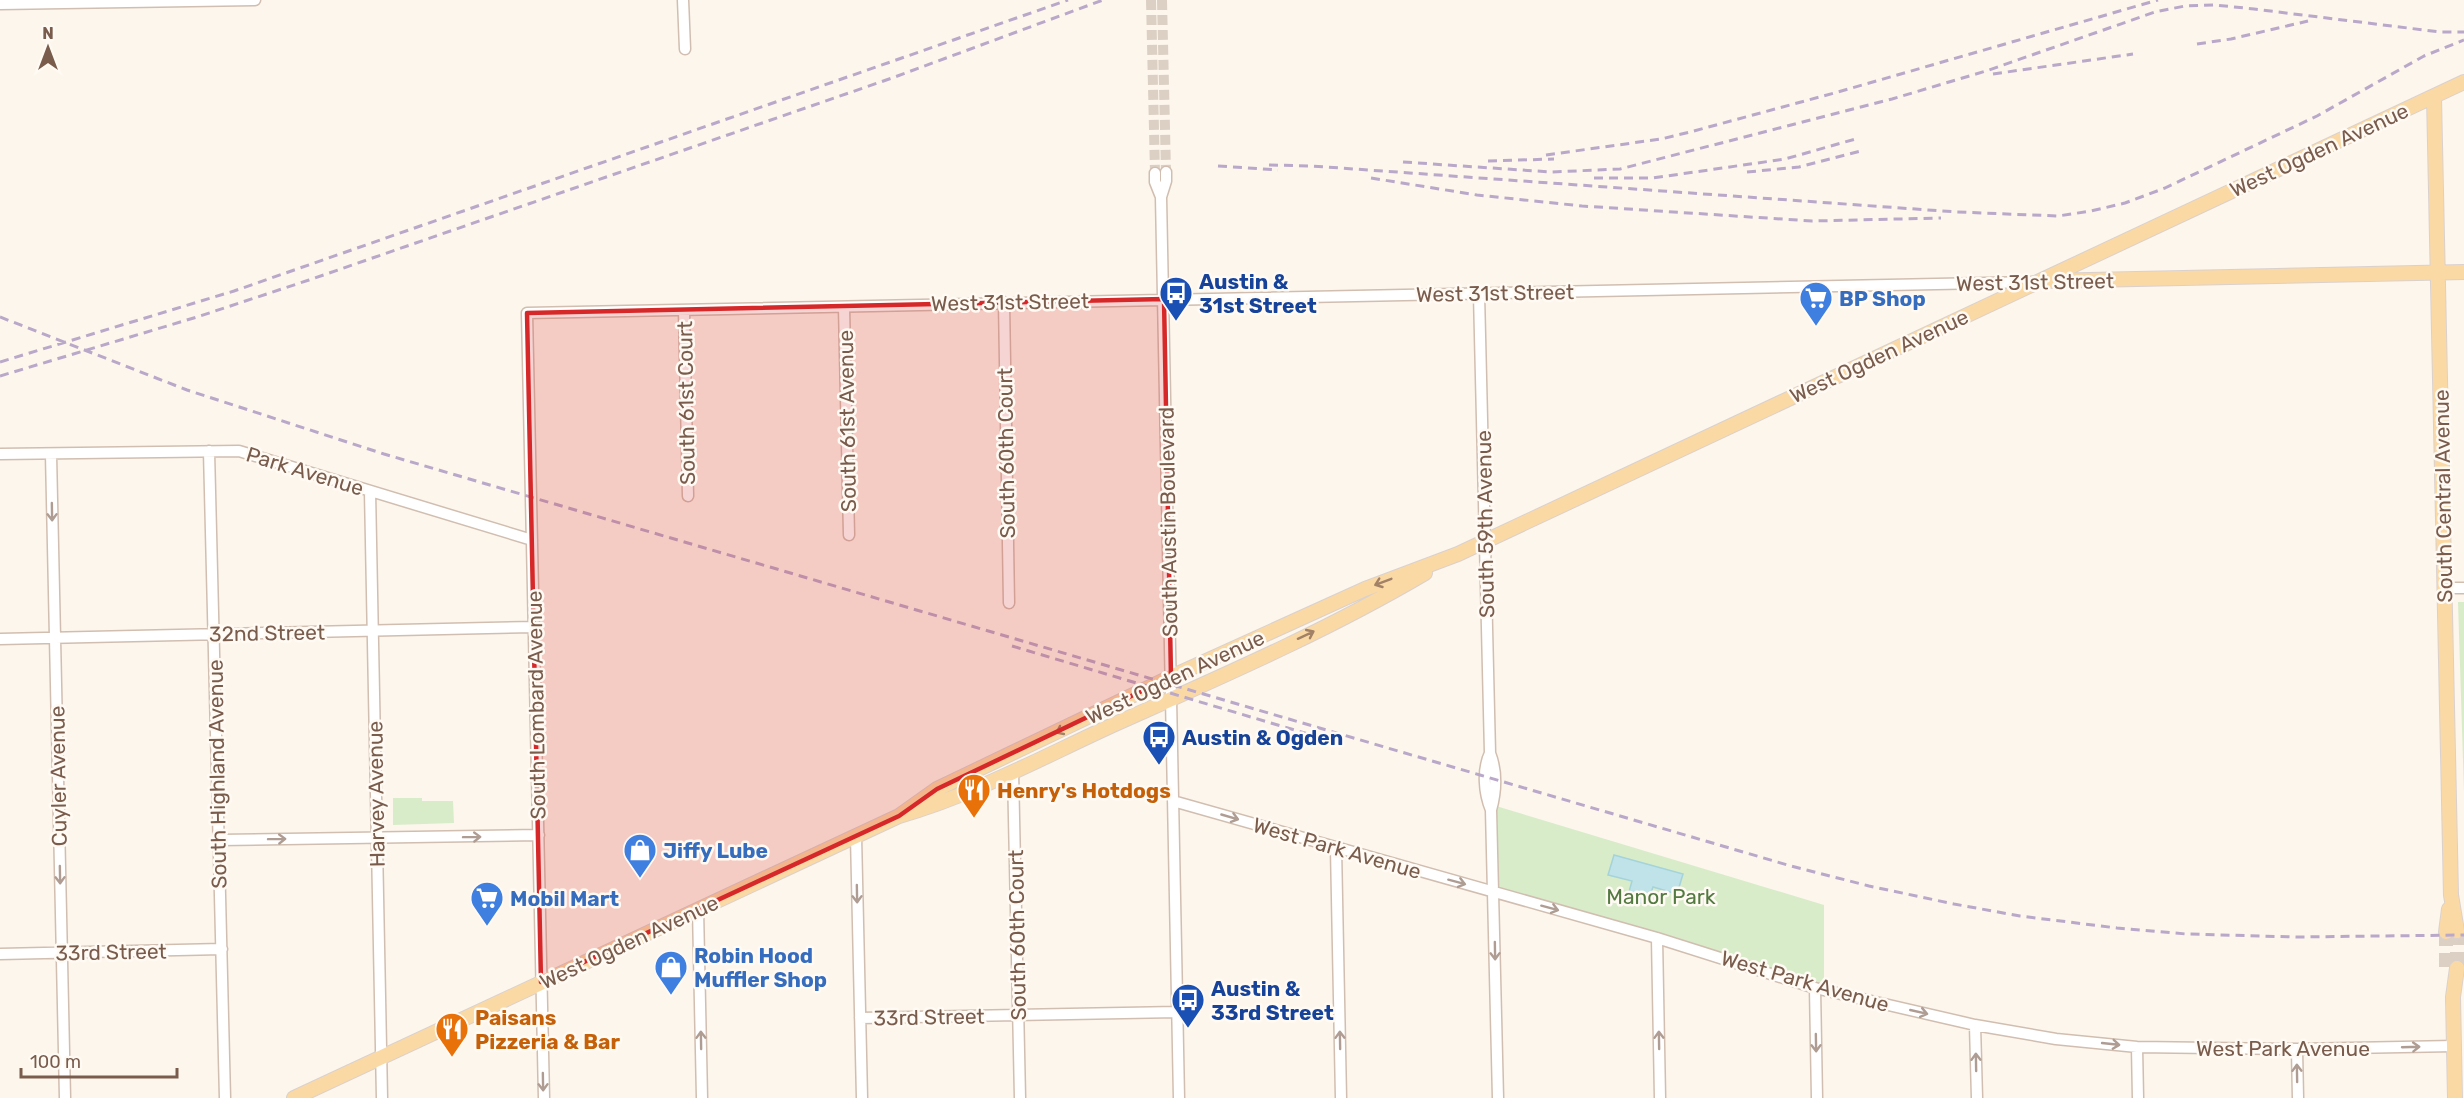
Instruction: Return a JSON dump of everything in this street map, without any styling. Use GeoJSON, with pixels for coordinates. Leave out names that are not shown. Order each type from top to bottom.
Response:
{"type":"FeatureCollection","features":[{"type":"Feature","properties":{"kind":"main road","name":"West Ogden Avenue"},"geometry":{"type":"LineString","coordinates":[[294,1098],[381,1055],[899,816],[940,804],[1172,699],[1377,602],[1458,554],[1485,541],[2464,82]]}},
{"type":"Feature","properties":{"kind":"main road","name":"South Central Avenue"},"geometry":{"type":"LineString","coordinates":[[2434,97],[2451,932]]}},
{"type":"Feature","properties":{"kind":"main road","name":"West 31st Street"},"geometry":{"type":"LineString","coordinates":[[2038,282],[2464,272]]}},
{"type":"Feature","properties":{"kind":"main road","name":"West Ogden Avenue"},"geometry":{"type":"LineString","coordinates":[[899,816],[937,789],[1171,677],[1365,589],[1458,554]]}},
{"type":"Feature","properties":{"kind":"main road"},"geometry":{"type":"LineString","coordinates":[[2452,968],[2455,1098]]}},
{"type":"Feature","properties":{"kind":"street"},"geometry":{"type":"LineString","coordinates":[[0,4],[255,0]]}},
{"type":"Feature","properties":{"kind":"street"},"geometry":{"type":"LineString","coordinates":[[683,0],[685,49]]}},
{"type":"Feature","properties":{"kind":"street","name":"South Austin Boulevard"},"geometry":{"type":"LineString","coordinates":[[1160,173],[1166,181],[1161,197],[1179,1098]]}},
{"type":"Feature","properties":{"kind":"street","name":"West 31st Street"},"geometry":{"type":"LineString","coordinates":[[527,313],[2038,282]]}},
{"type":"Feature","properties":{"kind":"street","name":"South 59th Avenue"},"geometry":{"type":"LineString","coordinates":[[1479,294],[1490,753],[1485,764],[1486,798],[1491,810],[1498,1098]]}},
{"type":"Feature","properties":{"kind":"street","name":"South 60th Court"},"geometry":{"type":"LineString","coordinates":[[1004,302],[1009,603]]}},
{"type":"Feature","properties":{"kind":"street","name":"South 61st Avenue"},"geometry":{"type":"LineString","coordinates":[[844,307],[849,535]]}},
{"type":"Feature","properties":{"kind":"street","name":"South 61st Court"},"geometry":{"type":"LineString","coordinates":[[684,310],[688,496]]}},
{"type":"Feature","properties":{"kind":"street","name":"South Lombard Avenue"},"geometry":{"type":"LineString","coordinates":[[527,313],[544,1098]]}},
{"type":"Feature","properties":{"kind":"street","name":"South Highland Avenue"},"geometry":{"type":"LineString","coordinates":[[210,451],[225,1098]]}},
{"type":"Feature","properties":{"kind":"street","name":"Park Avenue"},"geometry":{"type":"LineString","coordinates":[[0,454],[239,451],[532,540]]}},
{"type":"Feature","properties":{"kind":"street","name":"Cuyler Avenue"},"geometry":{"type":"LineString","coordinates":[[51,454],[65,1098]]}},
{"type":"Feature","properties":{"kind":"street","name":"Harvey Avenue"},"geometry":{"type":"LineString","coordinates":[[370,491],[382,1098]]}},
{"type":"Feature","properties":{"kind":"street"},"geometry":{"type":"LineString","coordinates":[[2445,588],[2464,588]]}},
{"type":"Feature","properties":{"kind":"street","name":"32nd Street"},"geometry":{"type":"LineString","coordinates":[[0,639],[534,627]]}},
{"type":"Feature","properties":{"kind":"street","name":"South 60th Court"},"geometry":{"type":"LineString","coordinates":[[1013,771],[1020,1098]]}},
{"type":"Feature","properties":{"kind":"street","name":"West Park Avenue"},"geometry":{"type":"LineString","coordinates":[[1173,801],[1657,938],[1815,988],[1975,1025],[2056,1039],[2137,1047],[2297,1049],[2454,1046]]}},
{"type":"Feature","properties":{"kind":"street"},"geometry":{"type":"LineString","coordinates":[[219,840],[539,836]]}},
{"type":"Feature","properties":{"kind":"street"},"geometry":{"type":"LineString","coordinates":[[856,836],[862,1098]]}},
{"type":"Feature","properties":{"kind":"street"},"geometry":{"type":"LineString","coordinates":[[1336,848],[1341,1098]]}},
{"type":"Feature","properties":{"kind":"street"},"geometry":{"type":"LineString","coordinates":[[698,909],[702,1098]]}},
{"type":"Feature","properties":{"kind":"street"},"geometry":{"type":"LineString","coordinates":[[1657,938],[1660,1098]]}},
{"type":"Feature","properties":{"kind":"street","name":"33rd Street"},"geometry":{"type":"LineString","coordinates":[[0,954],[222,949]]}},
{"type":"Feature","properties":{"kind":"street"},"geometry":{"type":"LineString","coordinates":[[1815,988],[1817,1098]]}},
{"type":"Feature","properties":{"kind":"street","name":"33rd Street"},"geometry":{"type":"LineString","coordinates":[[860,1018],[1177,1012]]}},
{"type":"Feature","properties":{"kind":"street"},"geometry":{"type":"LineString","coordinates":[[1975,1025],[1977,1098]]}},
{"type":"Feature","properties":{"kind":"street"},"geometry":{"type":"LineString","coordinates":[[2137,1047],[2138,1098]]}},
{"type":"Feature","properties":{"kind":"street"},"geometry":{"type":"LineString","coordinates":[[2297,1049],[2298,1098]]}},
{"type":"Feature","properties":{"kind":"highlighted area"},"geometry":{"type":"Polygon","coordinates":[[[1164,299],[1171,677],[937,789],[899,816],[541,982],[527,313],[1164,299]]]}},
{"type":"Feature","properties":{"kind":"green space"},"geometry":{"type":"Polygon","coordinates":[[[2458,602],[2464,602],[2464,792],[2458,602]]]}},
{"type":"Feature","properties":{"kind":"green space"},"geometry":{"type":"Polygon","coordinates":[[[393,798],[453,801],[454,823],[393,825],[393,798]]]}},
{"type":"Feature","properties":{"kind":"green space","name":"Manor Park"},"geometry":{"type":"Polygon","coordinates":[[[1496,806],[1824,905],[1824,986],[1498,888],[1496,806]]]}},
{"type":"Feature","properties":{"kind":"water"},"geometry":{"type":"Polygon","coordinates":[[[1614,855],[1683,874],[1677,894],[1653,887],[1647,905],[1627,899],[1632,881],[1608,875],[1614,855]]]}},
{"type":"Feature","properties":{"kind":"tunnel"},"geometry":{"type":"LineString","coordinates":[[1151,0],[1155,173]]}},
{"type":"Feature","properties":{"kind":"tunnel"},"geometry":{"type":"LineString","coordinates":[[1162,0],[1166,172]]}},
{"type":"Feature","properties":{"kind":"tunnel"},"geometry":{"type":"LineString","coordinates":[[2457,931],[2457,968]]}},
{"type":"Feature","properties":{"kind":"tunnel"},"geometry":{"type":"LineString","coordinates":[[2446,932],[2446,969]]}},
{"type":"Feature","properties":{"kind":"railway"},"geometry":{"type":"LineString","coordinates":[[0,362],[234,291],[1068,0]]}},
{"type":"Feature","properties":{"kind":"railway"},"geometry":{"type":"LineString","coordinates":[[0,376],[197,317],[309,280],[892,78],[1103,0]]}},
{"type":"Feature","properties":{"kind":"railway"},"geometry":{"type":"LineString","coordinates":[[1546,155],[1661,139],[1690,132],[2158,0]]}},
{"type":"Feature","properties":{"kind":"railway"},"geometry":{"type":"LineString","coordinates":[[1403,162],[1551,172],[1620,169],[1892,99],[1986,71],[2155,12],[2185,6],[2215,5],[2440,32],[2464,32]]}},
{"type":"Feature","properties":{"kind":"railway"},"geometry":{"type":"LineString","coordinates":[[2197,44],[2231,39],[2308,21]]}},
{"type":"Feature","properties":{"kind":"railway"},"geometry":{"type":"LineString","coordinates":[[1269,165],[1312,166],[1957,212],[2058,216],[2125,203],[2165,188],[2317,116],[2424,56],[2464,40]]}},
{"type":"Feature","properties":{"kind":"railway"},"geometry":{"type":"LineString","coordinates":[[1993,74],[2133,54]]}},
{"type":"Feature","properties":{"kind":"railway"},"geometry":{"type":"LineString","coordinates":[[1594,178],[1653,178],[1785,159],[1859,138]]}},
{"type":"Feature","properties":{"kind":"railway"},"geometry":{"type":"LineString","coordinates":[[1747,172],[1799,167],[1861,151]]}},
{"type":"Feature","properties":{"kind":"railway"},"geometry":{"type":"LineString","coordinates":[[1488,161],[1554,159]]}},
{"type":"Feature","properties":{"kind":"railway"},"geometry":{"type":"LineString","coordinates":[[1218,166],[1278,170]]}},
{"type":"Feature","properties":{"kind":"railway"},"geometry":{"type":"LineString","coordinates":[[1371,178],[1477,195],[1582,206],[1812,221],[1941,218]]}},
{"type":"Feature","properties":{"kind":"railway"},"geometry":{"type":"LineString","coordinates":[[0,317],[187,390],[384,454],[1791,866],[1869,886],[2020,916],[2186,934],[2297,937],[2464,935]]}},
{"type":"Feature","properties":{"kind":"railway"},"geometry":{"type":"LineString","coordinates":[[1012,646],[1308,734]]}},
{"type":"Feature","properties":{"kind":"place","name":"Austin & 31st Street"},"geometry":{"type":"Point","coordinates":[1176,322]}},
{"type":"Feature","properties":{"kind":"place","name":"BP Shop"},"geometry":{"type":"Point","coordinates":[1816,327]}},
{"type":"Feature","properties":{"kind":"place","name":"Austin & Ogden"},"geometry":{"type":"Point","coordinates":[1159,766]}},
{"type":"Feature","properties":{"kind":"place","name":"Henry's Hotdogs"},"geometry":{"type":"Point","coordinates":[974,819]}},
{"type":"Feature","properties":{"kind":"place","name":"Jiffy Lube"},"geometry":{"type":"Point","coordinates":[640,879]}},
{"type":"Feature","properties":{"kind":"place","name":"Mobil Mart"},"geometry":{"type":"Point","coordinates":[487,927]}},
{"type":"Feature","properties":{"kind":"place","name":"Robin Hood Muffler Shop"},"geometry":{"type":"Point","coordinates":[671,996]}},
{"type":"Feature","properties":{"kind":"place","name":"Austin & 33rd Street"},"geometry":{"type":"Point","coordinates":[1188,1029]}},
{"type":"Feature","properties":{"kind":"place","name":"Paisans Pizzeria & Bar"},"geometry":{"type":"Point","coordinates":[452,1058]}}]}
